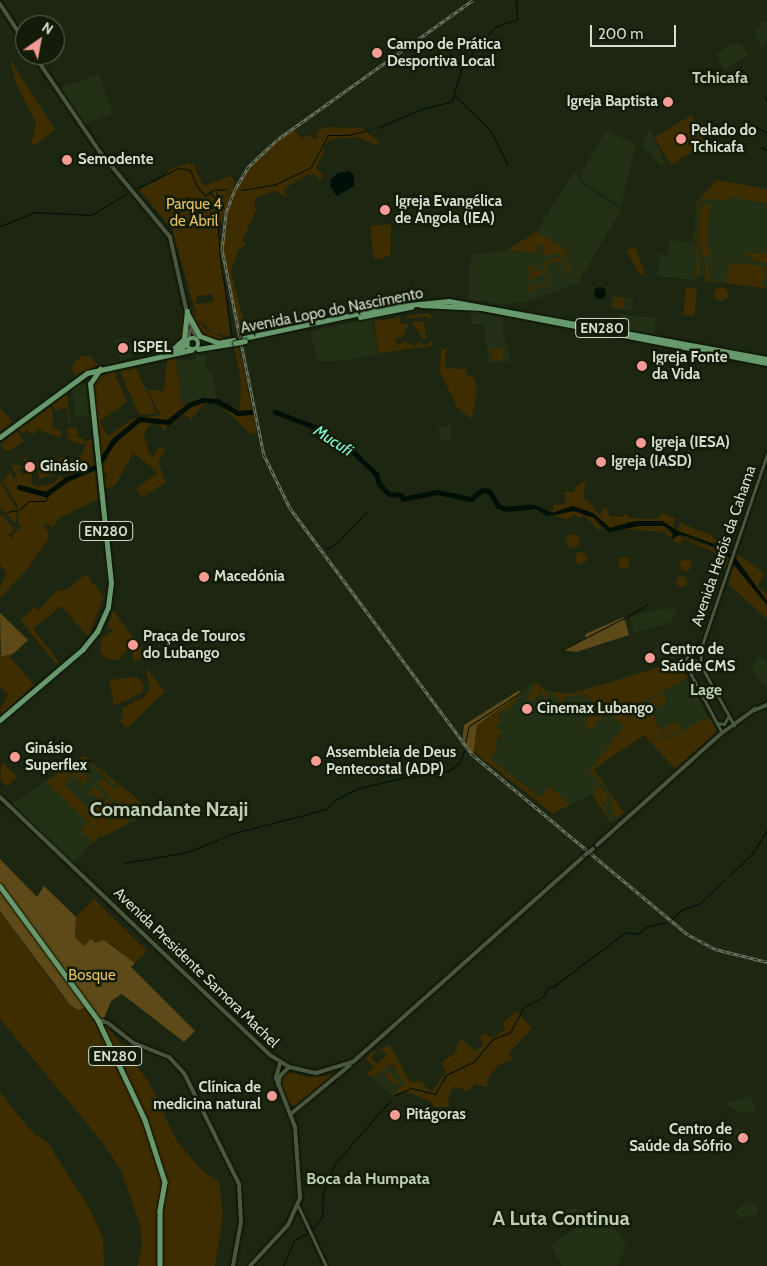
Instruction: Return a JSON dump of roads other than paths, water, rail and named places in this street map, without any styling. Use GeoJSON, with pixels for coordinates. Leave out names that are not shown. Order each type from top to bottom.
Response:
{"type":"FeatureCollection","features":[{"type":"Feature","properties":{"kind":"main road"},"geometry":{"type":"LineString","coordinates":[[0,4],[15,27]]}},
{"type":"Feature","properties":{"kind":"main road"},"geometry":{"type":"LineString","coordinates":[[0,437],[80,377],[100,370],[181,350],[187,342],[189,322],[170,236],[104,158],[41,65]]}},
{"type":"Feature","properties":{"kind":"main road","name":"Avenida Lopo do Nascimento"},"geometry":{"type":"LineString","coordinates":[[245,339],[389,307],[449,301],[767,360]]}},
{"type":"Feature","properties":{"kind":"main road","name":"Avenida Lopo do Nascimento"},"geometry":{"type":"LineString","coordinates":[[144,360],[417,306],[449,304],[767,363]]}},
{"type":"Feature","properties":{"kind":"main road"},"geometry":{"type":"LineString","coordinates":[[187,311],[200,336],[219,343]]}},
{"type":"Feature","properties":{"kind":"main road"},"geometry":{"type":"LineString","coordinates":[[168,354],[184,339],[187,311]]}},
{"type":"Feature","properties":{"kind":"main road"},"geometry":{"type":"LineString","coordinates":[[189,322],[198,339],[198,349]]}},
{"type":"Feature","properties":{"kind":"main road"},"geometry":{"type":"LineString","coordinates":[[187,342],[198,339]]}},
{"type":"Feature","properties":{"kind":"main road","name":"Avenida Lopo do Nascimento"},"geometry":{"type":"LineString","coordinates":[[198,339],[219,343],[234,341]]}},
{"type":"Feature","properties":{"kind":"main road"},"geometry":{"type":"LineString","coordinates":[[187,342],[191,350]]}},
{"type":"Feature","properties":{"kind":"main road","name":"EN280"},"geometry":{"type":"LineString","coordinates":[[0,720],[83,649],[106,614],[110,583],[90,384],[100,370]]}},
{"type":"Feature","properties":{"kind":"main road","name":"Avenida Presidente Samora Machel"},"geometry":{"type":"LineString","coordinates":[[0,797],[280,1063],[316,1073],[354,1062],[722,733],[733,724],[767,705]]}},
{"type":"Feature","properties":{"kind":"main road","name":"EN280"},"geometry":{"type":"LineString","coordinates":[[0,886],[101,1022],[147,1126],[163,1172],[160,1266]]}},
{"type":"Feature","properties":{"kind":"main road"},"geometry":{"type":"LineString","coordinates":[[101,1022],[134,1043],[176,1062],[207,1114],[233,1169],[241,1197],[241,1222],[233,1266]]}},
{"type":"Feature","properties":{"kind":"main road"},"geometry":{"type":"LineString","coordinates":[[292,1113],[354,1062]]}},
{"type":"Feature","properties":{"kind":"main road"},"geometry":{"type":"LineString","coordinates":[[250,1266],[284,1230],[298,1206],[298,1147],[292,1113],[276,1078],[280,1063]]}},
{"type":"Feature","properties":{"kind":"main road"},"geometry":{"type":"LineString","coordinates":[[278,1085],[280,1076],[289,1067]]}},
{"type":"Feature","properties":{"kind":"street","name":"Avenida Heróis da Cahama"},"geometry":{"type":"LineString","coordinates":[[700,664],[702,645],[767,454]]}},
{"type":"Feature","properties":{"kind":"street","name":"Avenida Heróis da Cahama"},"geometry":{"type":"LineString","coordinates":[[688,655],[702,645]]}},
{"type":"Feature","properties":{"kind":"street"},"geometry":{"type":"LineString","coordinates":[[722,733],[688,669],[685,660],[688,655],[700,664],[733,724]]}},
{"type":"Feature","properties":{"kind":"street"},"geometry":{"type":"LineString","coordinates":[[688,669],[692,660],[700,664]]}},
{"type":"Feature","properties":{"kind":"street"},"geometry":{"type":"LineString","coordinates":[[715,721],[721,725],[726,723],[727,714]]}},
{"type":"Feature","properties":{"kind":"street"},"geometry":{"type":"LineString","coordinates":[[298,1206],[326,1266]]}},
{"type":"Feature","properties":{"kind":"waterway"},"geometry":{"type":"LineString","coordinates":[[377,128],[421,109],[452,101],[462,65],[495,27],[517,19],[516,0]]}},
{"type":"Feature","properties":{"kind":"waterway"},"geometry":{"type":"LineString","coordinates":[[455,96],[490,130],[508,165]]}},
{"type":"Feature","properties":{"kind":"waterway"},"geometry":{"type":"LineString","coordinates":[[765,97],[767,101]]}},
{"type":"Feature","properties":{"kind":"waterway"},"geometry":{"type":"LineString","coordinates":[[746,121],[767,133]]}},
{"type":"Feature","properties":{"kind":"waterway"},"geometry":{"type":"LineString","coordinates":[[241,190],[274,185],[311,167],[328,135],[348,135],[368,130]]}},
{"type":"Feature","properties":{"kind":"waterway"},"geometry":{"type":"LineString","coordinates":[[761,147],[767,150]]}},
{"type":"Feature","properties":{"kind":"waterway"},"geometry":{"type":"LineString","coordinates":[[137,188],[178,168],[190,170],[196,185],[205,196],[213,190],[226,189]]}},
{"type":"Feature","properties":{"kind":"waterway"},"geometry":{"type":"LineString","coordinates":[[210,193],[216,199],[220,259],[232,337]]}},
{"type":"Feature","properties":{"kind":"waterway"},"geometry":{"type":"LineString","coordinates":[[0,226],[35,212],[91,215],[126,194]]}},
{"type":"Feature","properties":{"kind":"waterway","name":"Mucufi"},"geometry":{"type":"LineString","coordinates":[[100,462],[113,441],[139,419],[168,422],[189,405],[203,400],[217,401],[238,413],[251,412]]}},
{"type":"Feature","properties":{"kind":"waterway","name":"Mucufi"},"geometry":{"type":"LineString","coordinates":[[275,412],[315,427],[335,444],[350,449],[376,474],[379,484],[389,494],[401,495],[403,499],[437,492],[471,499],[482,490],[489,491],[498,506],[505,509],[530,507]]}},
{"type":"Feature","properties":{"kind":"waterway","name":"Mucufi"},"geometry":{"type":"LineString","coordinates":[[311,429],[337,450],[355,454]]}},
{"type":"Feature","properties":{"kind":"waterway","name":"Mucufi"},"geometry":{"type":"LineString","coordinates":[[19,487],[46,494],[67,479],[95,467]]}},
{"type":"Feature","properties":{"kind":"waterway"},"geometry":{"type":"LineString","coordinates":[[19,510],[29,501],[45,501],[51,490]]}},
{"type":"Feature","properties":{"kind":"waterway"},"geometry":{"type":"LineString","coordinates":[[7,512],[17,510]]}},
{"type":"Feature","properties":{"kind":"waterway"},"geometry":{"type":"LineString","coordinates":[[326,549],[336,544],[367,511]]}},
{"type":"Feature","properties":{"kind":"waterway"},"geometry":{"type":"LineString","coordinates":[[628,616],[648,604]]}},
{"type":"Feature","properties":{"kind":"waterway"},"geometry":{"type":"LineString","coordinates":[[562,650],[624,618]]}},
{"type":"Feature","properties":{"kind":"waterway"},"geometry":{"type":"LineString","coordinates":[[465,743],[469,726],[521,692]]}},
{"type":"Feature","properties":{"kind":"waterway"},"geometry":{"type":"LineString","coordinates":[[124,863],[187,852],[234,833],[327,809],[335,800],[359,788],[406,777],[448,771],[459,763],[464,751]]}},
{"type":"Feature","properties":{"kind":"waterway"},"geometry":{"type":"LineString","coordinates":[[729,876],[752,854],[767,830]]}},
{"type":"Feature","properties":{"kind":"waterway"},"geometry":{"type":"LineString","coordinates":[[671,919],[683,909],[699,904],[725,879]]}},
{"type":"Feature","properties":{"kind":"waterway"},"geometry":{"type":"LineString","coordinates":[[395,1095],[411,1088],[435,1094],[446,1075],[473,1062],[493,1039],[510,1032],[524,1007],[543,997],[548,987],[554,986],[626,932],[637,934],[648,926],[667,922]]}},
{"type":"Feature","properties":{"kind":"waterway"},"geometry":{"type":"LineString","coordinates":[[312,1229],[322,1217],[323,1193],[335,1163],[391,1100]]}},
{"type":"Feature","properties":{"kind":"waterway"},"geometry":{"type":"LineString","coordinates":[[283,1266],[294,1240],[308,1233]]}},
{"type":"Feature","properties":{"kind":"railway"},"geometry":{"type":"LineString","coordinates":[[473,0],[278,139],[249,166],[235,189],[226,213],[222,249],[264,455],[290,508],[473,755],[687,934],[715,949],[767,962]]}},
{"type":"Feature","properties":{"kind":"place","name":"Campo de Prática Desportiva Local"},"geometry":{"type":"Point","coordinates":[377,53]}},
{"type":"Feature","properties":{"kind":"place","name":"Igreja Baptista"},"geometry":{"type":"Point","coordinates":[668,102]}},
{"type":"Feature","properties":{"kind":"place","name":"Pelado do Tchicafa"},"geometry":{"type":"Point","coordinates":[681,139]}},
{"type":"Feature","properties":{"kind":"place","name":"Semodente"},"geometry":{"type":"Point","coordinates":[67,160]}},
{"type":"Feature","properties":{"kind":"place","name":"Igreja Evangélica de Angola (IEA)"},"geometry":{"type":"Point","coordinates":[385,210]}},
{"type":"Feature","properties":{"kind":"place","name":"ISPEL"},"geometry":{"type":"Point","coordinates":[123,348]}},
{"type":"Feature","properties":{"kind":"place","name":"Igreja Fonte da Vida"},"geometry":{"type":"Point","coordinates":[642,366]}},
{"type":"Feature","properties":{"kind":"place","name":"Igreja (IESA)"},"geometry":{"type":"Point","coordinates":[641,443]}},
{"type":"Feature","properties":{"kind":"place","name":"Igreja (IASD)"},"geometry":{"type":"Point","coordinates":[601,462]}},
{"type":"Feature","properties":{"kind":"place","name":"Ginásio"},"geometry":{"type":"Point","coordinates":[30,467]}},
{"type":"Feature","properties":{"kind":"place","name":"Macedónia"},"geometry":{"type":"Point","coordinates":[204,577]}},
{"type":"Feature","properties":{"kind":"place","name":"Praça de Touros do Lubango"},"geometry":{"type":"Point","coordinates":[133,645]}},
{"type":"Feature","properties":{"kind":"place","name":"Centro de Saúde CMS"},"geometry":{"type":"Point","coordinates":[650,658]}},
{"type":"Feature","properties":{"kind":"place","name":"Cinemax Lubango"},"geometry":{"type":"Point","coordinates":[527,709]}},
{"type":"Feature","properties":{"kind":"place","name":"Ginásio Superflex"},"geometry":{"type":"Point","coordinates":[15,757]}},
{"type":"Feature","properties":{"kind":"place","name":"Assembleia de Deus Pentecostal (ADP)"},"geometry":{"type":"Point","coordinates":[316,761]}},
{"type":"Feature","properties":{"kind":"place","name":"Clínica de medicina natural"},"geometry":{"type":"Point","coordinates":[272,1096]}},
{"type":"Feature","properties":{"kind":"place","name":"Pitágoras"},"geometry":{"type":"Point","coordinates":[395,1115]}},
{"type":"Feature","properties":{"kind":"place","name":"Centro de Saúde da Sófrio"},"geometry":{"type":"Point","coordinates":[743,1138]}},
{"type":"Feature","properties":{"kind":"district","name":"Tchicafa"},"geometry":{"type":"Point","coordinates":[720,78]}},
{"type":"Feature","properties":{"kind":"district","name":"Lage"},"geometry":{"type":"Point","coordinates":[706,690]}},
{"type":"Feature","properties":{"kind":"district","name":"Comandante Nzaji"},"geometry":{"type":"Point","coordinates":[169,809]}},
{"type":"Feature","properties":{"kind":"district","name":"Boca da Humpata"},"geometry":{"type":"Point","coordinates":[368,1179]}},
{"type":"Feature","properties":{"kind":"district","name":"A Luta Continua"},"geometry":{"type":"Point","coordinates":[561,1218]}},
{"type":"Feature","properties":{"kind":"park label","name":"Parque 4 de Abril"},"geometry":{"type":"Point","coordinates":[194,212]}},
{"type":"Feature","properties":{"kind":"park label","name":"Bosque"},"geometry":{"type":"Point","coordinates":[92,976]}}]}
